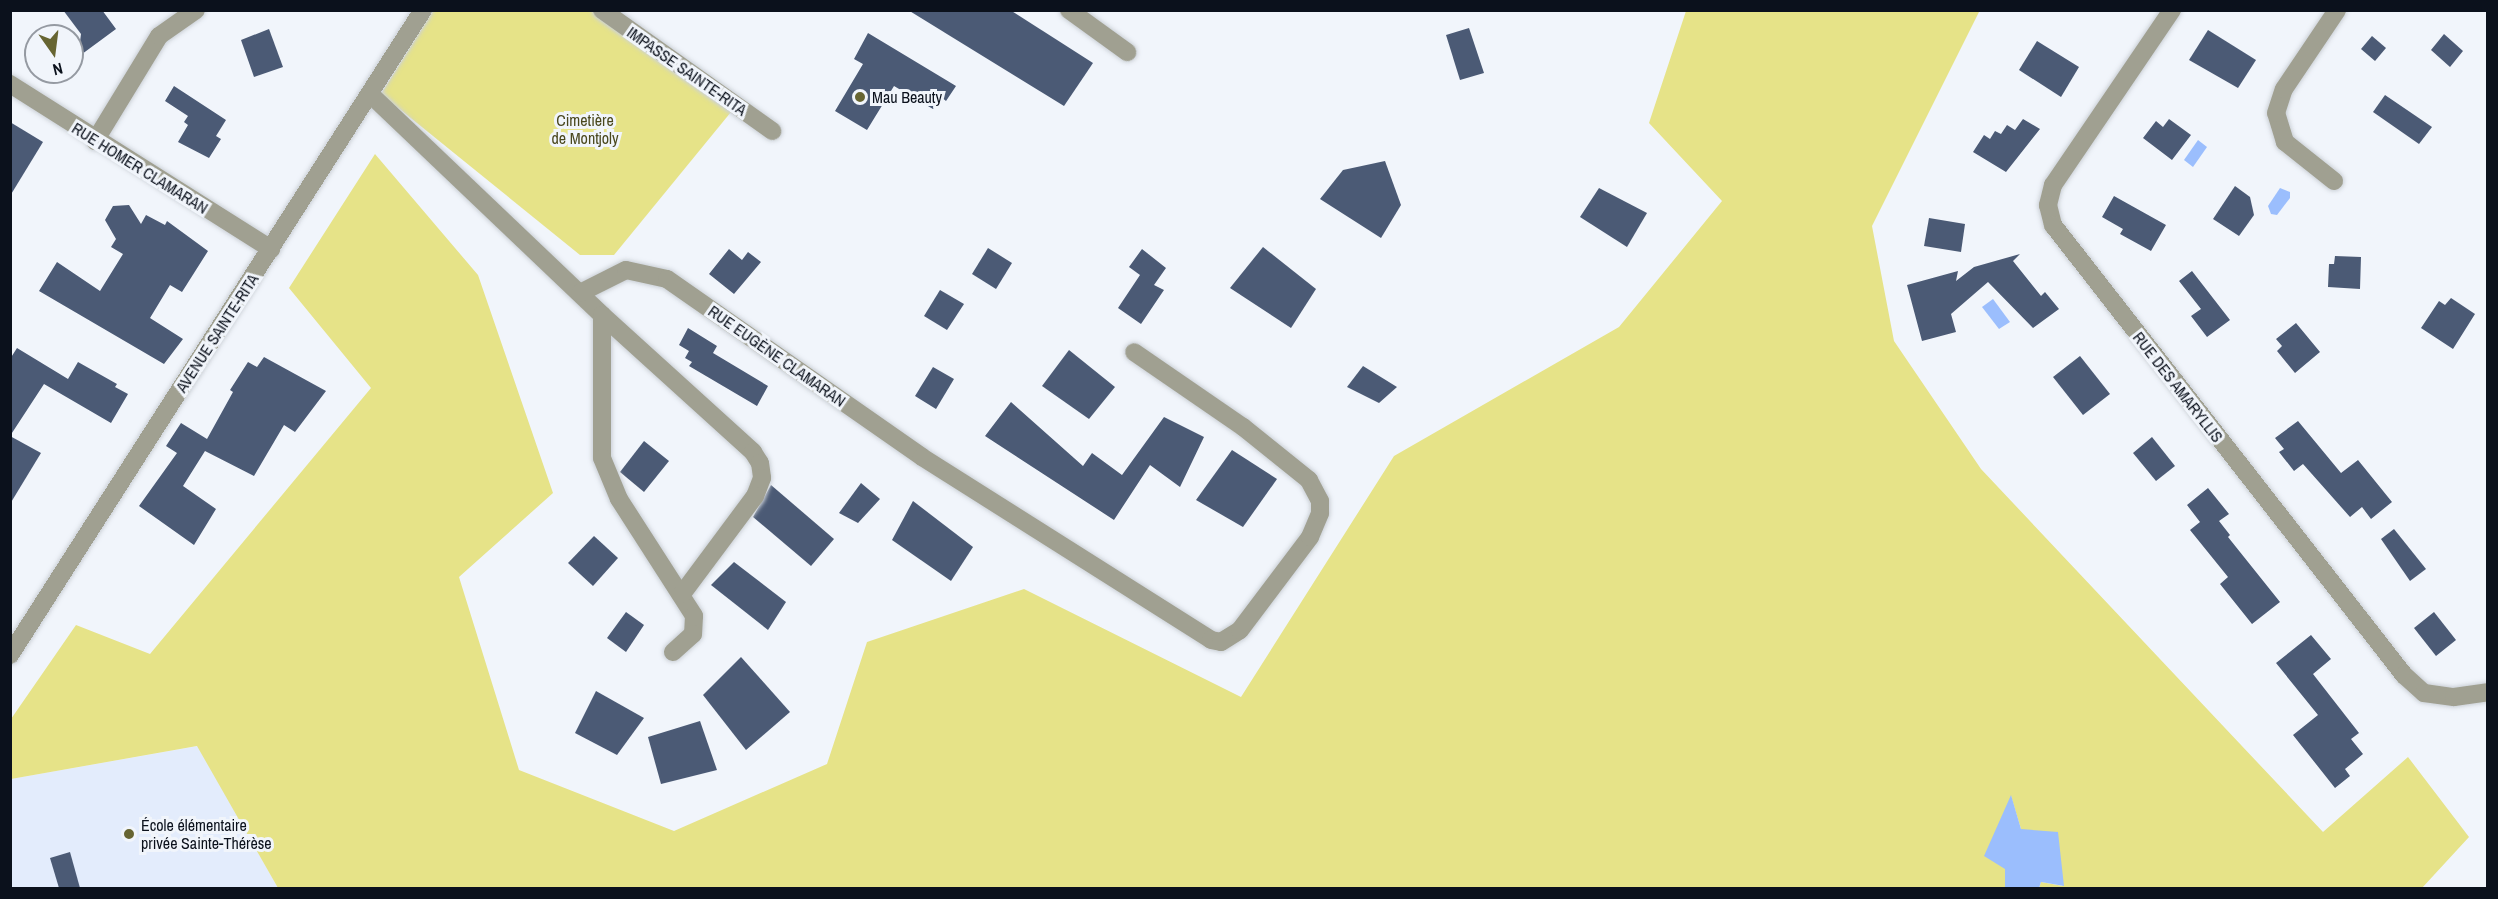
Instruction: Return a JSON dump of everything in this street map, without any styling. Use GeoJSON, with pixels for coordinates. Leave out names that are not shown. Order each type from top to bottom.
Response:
{"type":"FeatureCollection","features":[{"type":"Feature","properties":{"kind":"street"},"geometry":{"type":"LineString","coordinates":[[95,141],[159,36],[196,10]]}},
{"type":"Feature","properties":{"kind":"street","name":"AVENUE SAINTE-RITA"},"geometry":{"type":"LineString","coordinates":[[10,655],[423,10]]}},
{"type":"Feature","properties":{"kind":"street","name":"IMPASSE SAINTE-RITA"},"geometry":{"type":"LineString","coordinates":[[602,10],[772,131]]}},
{"type":"Feature","properties":{"kind":"street"},"geometry":{"type":"LineString","coordinates":[[1069,10],[1127,52]]}},
{"type":"Feature","properties":{"kind":"street","name":"RUE DES AMARYLLIS"},"geometry":{"type":"LineString","coordinates":[[2172,10],[2054,185],[2048,205],[2053,225],[2404,675],[2424,693],[2454,697],[2487,692]]}},
{"type":"Feature","properties":{"kind":"street"},"geometry":{"type":"LineString","coordinates":[[2334,181],[2285,142],[2276,113],[2284,89],[2337,10]]}},
{"type":"Feature","properties":{"kind":"street","name":"RUE HOMER CLAMARAN"},"geometry":{"type":"LineString","coordinates":[[10,84],[95,141],[271,249]]}},
{"type":"Feature","properties":{"kind":"street"},"geometry":{"type":"LineString","coordinates":[[370,94],[602,315],[753,452],[760,463],[762,478],[755,496],[682,594]]}},
{"type":"Feature","properties":{"kind":"street","name":"RUE EUGÈNE CLAMARAN"},"geometry":{"type":"LineString","coordinates":[[580,293],[626,270],[667,279],[922,457],[1211,640],[1221,642],[1240,630],[1311,537],[1320,513],[1320,501],[1309,480],[1260,441],[1134,352]]}},
{"type":"Feature","properties":{"kind":"street"},"geometry":{"type":"LineString","coordinates":[[602,315],[600,450],[604,470],[619,499],[682,594],[695,627],[688,641],[673,652]]}},
{"type":"Feature","properties":{"kind":"shaded area","name":"École élémentaire privée Sainte-Thérèse"},"geometry":{"type":"Polygon","coordinates":[[[198,746],[278,888],[11,888],[11,779],[198,746]]]}},
{"type":"Feature","properties":{"kind":"green space"},"geometry":{"type":"Polygon","coordinates":[[[1980,10],[1872,226],[1894,341],[1981,469],[2323,832],[2408,757],[2469,837],[2422,888],[2039,888],[2041,882],[2063,886],[2021,829],[2011,796],[2005,888],[278,888],[197,746],[11,779],[11,719],[76,625],[150,654],[371,388],[289,288],[375,154],[478,275],[553,493],[459,577],[519,770],[674,831],[827,764],[867,642],[1024,589],[1241,697],[1394,456],[1619,327],[1722,201],[1649,123],[1686,11],[1980,10]]]}},
{"type":"Feature","properties":{"kind":"green space","name":"Cimetière de Montjoly"},"geometry":{"type":"Polygon","coordinates":[[[433,11],[595,11],[731,112],[614,255],[580,255],[381,94],[433,11]]]}},
{"type":"Feature","properties":{"kind":"water"},"geometry":{"type":"Polygon","coordinates":[[[2198,140],[2207,147],[2193,167],[2184,160],[2198,140]]]}},
{"type":"Feature","properties":{"kind":"water"},"geometry":{"type":"Polygon","coordinates":[[[2280,188],[2290,192],[2290,198],[2277,215],[2271,214],[2268,206],[2280,188]]]}},
{"type":"Feature","properties":{"kind":"water"},"geometry":{"type":"Polygon","coordinates":[[[1993,299],[2010,322],[1999,329],[1982,307],[1993,299]]]}},
{"type":"Feature","properties":{"kind":"water"},"geometry":{"type":"Polygon","coordinates":[[[2011,795],[2021,829],[2058,832],[2064,886],[2041,882],[2039,888],[2005,888],[2005,869],[1984,856],[2011,795]]]}},
{"type":"Feature","properties":{"kind":"building"},"geometry":{"type":"Polygon","coordinates":[[[63,10],[102,10],[116,29],[84,53],[84,24],[74,24],[63,10]]]}},
{"type":"Feature","properties":{"kind":"building"},"geometry":{"type":"Polygon","coordinates":[[[908,10],[1010,10],[1093,63],[1064,106],[908,10]]]}},
{"type":"Feature","properties":{"kind":"building"},"geometry":{"type":"Polygon","coordinates":[[[1469,28],[1484,73],[1460,80],[1446,35],[1469,28]]]}},
{"type":"Feature","properties":{"kind":"building"},"geometry":{"type":"Polygon","coordinates":[[[269,29],[283,67],[254,77],[241,40],[269,29]]]}},
{"type":"Feature","properties":{"kind":"building"},"geometry":{"type":"Polygon","coordinates":[[[2208,30],[2256,60],[2238,88],[2189,60],[2208,30]]]}},
{"type":"Feature","properties":{"kind":"building"},"geometry":{"type":"Polygon","coordinates":[[[868,33],[956,86],[946,101],[941,97],[933,109],[894,86],[867,130],[835,111],[863,64],[854,59],[868,33]]]}},
{"type":"Feature","properties":{"kind":"building"},"geometry":{"type":"Polygon","coordinates":[[[2444,34],[2463,51],[2450,67],[2431,50],[2444,34]]]}},
{"type":"Feature","properties":{"kind":"building"},"geometry":{"type":"Polygon","coordinates":[[[2372,36],[2386,48],[2375,61],[2361,49],[2372,36]]]}},
{"type":"Feature","properties":{"kind":"building"},"geometry":{"type":"Polygon","coordinates":[[[2037,41],[2079,67],[2061,97],[2019,70],[2037,41]]]}},
{"type":"Feature","properties":{"kind":"building"},"geometry":{"type":"Polygon","coordinates":[[[174,86],[226,120],[216,136],[221,139],[209,158],[178,142],[188,125],[184,122],[188,116],[165,101],[174,86]]]}},
{"type":"Feature","properties":{"kind":"building"},"geometry":{"type":"Polygon","coordinates":[[[2385,95],[2432,127],[2419,144],[2373,112],[2385,95]]]}},
{"type":"Feature","properties":{"kind":"building"},"geometry":{"type":"Polygon","coordinates":[[[2023,119],[2040,129],[2006,172],[1973,152],[1984,135],[1990,139],[1995,131],[2001,134],[2007,125],[2015,130],[2023,119]]]}},
{"type":"Feature","properties":{"kind":"building"},"geometry":{"type":"Polygon","coordinates":[[[2169,119],[2191,135],[2172,160],[2143,138],[2156,121],[2163,127],[2169,119]]]}},
{"type":"Feature","properties":{"kind":"building"},"geometry":{"type":"Polygon","coordinates":[[[10,122],[43,142],[10,196],[10,122]]]}},
{"type":"Feature","properties":{"kind":"building"},"geometry":{"type":"Polygon","coordinates":[[[1385,161],[1401,205],[1381,238],[1320,199],[1343,170],[1385,161]]]}},
{"type":"Feature","properties":{"kind":"building"},"geometry":{"type":"Polygon","coordinates":[[[2235,186],[2250,197],[2254,215],[2239,236],[2213,219],[2235,186]]]}},
{"type":"Feature","properties":{"kind":"building"},"geometry":{"type":"Polygon","coordinates":[[[1599,188],[1647,213],[1627,247],[1580,217],[1599,188]]]}},
{"type":"Feature","properties":{"kind":"building"},"geometry":{"type":"Polygon","coordinates":[[[2114,196],[2166,225],[2151,251],[2120,234],[2123,229],[2102,217],[2114,196]]]}},
{"type":"Feature","properties":{"kind":"building"},"geometry":{"type":"Polygon","coordinates":[[[129,205],[141,224],[146,215],[165,225],[167,221],[208,251],[182,292],[170,285],[150,318],[183,339],[164,364],[39,291],[57,262],[100,291],[123,254],[111,247],[116,239],[105,220],[113,206],[129,205]]]}},
{"type":"Feature","properties":{"kind":"building"},"geometry":{"type":"Polygon","coordinates":[[[1929,218],[1965,224],[1961,252],[1924,246],[1929,218]]]}},
{"type":"Feature","properties":{"kind":"building"},"geometry":{"type":"Polygon","coordinates":[[[1263,247],[1316,289],[1291,328],[1230,288],[1263,247]]]}},
{"type":"Feature","properties":{"kind":"building"},"geometry":{"type":"Polygon","coordinates":[[[988,248],[1012,263],[996,289],[972,274],[988,248]]]}},
{"type":"Feature","properties":{"kind":"building"},"geometry":{"type":"Polygon","coordinates":[[[729,249],[742,260],[748,252],[761,262],[734,294],[709,274],[729,249]]]}},
{"type":"Feature","properties":{"kind":"building"},"geometry":{"type":"Polygon","coordinates":[[[1142,249],[1166,268],[1154,285],[1164,290],[1141,324],[1118,308],[1140,275],[1129,267],[1142,249]]]}},
{"type":"Feature","properties":{"kind":"building"},"geometry":{"type":"Polygon","coordinates":[[[2020,254],[2013,261],[2041,296],[2045,292],[2059,309],[2033,328],[1988,282],[1951,314],[1956,332],[1922,341],[1907,285],[1958,271],[1956,281],[1974,267],[2020,254]]]}},
{"type":"Feature","properties":{"kind":"building"},"geometry":{"type":"Polygon","coordinates":[[[2335,256],[2361,257],[2360,289],[2328,287],[2329,264],[2334,264],[2335,256]]]}},
{"type":"Feature","properties":{"kind":"building"},"geometry":{"type":"Polygon","coordinates":[[[2192,271],[2230,320],[2207,337],[2191,316],[2201,309],[2179,281],[2192,271]]]}},
{"type":"Feature","properties":{"kind":"building"},"geometry":{"type":"Polygon","coordinates":[[[940,290],[964,304],[947,330],[924,316],[940,290]]]}},
{"type":"Feature","properties":{"kind":"building"},"geometry":{"type":"Polygon","coordinates":[[[2451,298],[2475,314],[2453,349],[2421,328],[2439,301],[2445,305],[2451,298]]]}},
{"type":"Feature","properties":{"kind":"building"},"geometry":{"type":"Polygon","coordinates":[[[2296,323],[2320,352],[2295,373],[2277,351],[2282,346],[2276,339],[2296,323]]]}},
{"type":"Feature","properties":{"kind":"building"},"geometry":{"type":"Polygon","coordinates":[[[688,328],[717,346],[713,353],[768,386],[757,406],[689,366],[692,362],[685,358],[689,351],[679,345],[688,328]]]}},
{"type":"Feature","properties":{"kind":"building"},"geometry":{"type":"Polygon","coordinates":[[[17,348],[68,379],[78,362],[117,384],[115,387],[128,394],[111,423],[44,384],[10,436],[10,359],[17,348]]]}},
{"type":"Feature","properties":{"kind":"building"},"geometry":{"type":"Polygon","coordinates":[[[1069,350],[1115,387],[1089,419],[1042,386],[1069,350]]]}},
{"type":"Feature","properties":{"kind":"building"},"geometry":{"type":"Polygon","coordinates":[[[2080,356],[2110,394],[2083,415],[2053,377],[2080,356]]]}},
{"type":"Feature","properties":{"kind":"building"},"geometry":{"type":"Polygon","coordinates":[[[264,357],[326,391],[295,432],[284,425],[254,476],[205,451],[183,486],[216,509],[194,545],[139,506],[177,453],[166,446],[181,423],[207,439],[233,392],[230,390],[248,362],[257,367],[264,357]]]}},
{"type":"Feature","properties":{"kind":"building"},"geometry":{"type":"Polygon","coordinates":[[[1363,366],[1397,387],[1379,403],[1347,387],[1363,366]]]}},
{"type":"Feature","properties":{"kind":"building"},"geometry":{"type":"Polygon","coordinates":[[[933,367],[954,379],[936,409],[915,396],[933,367]]]}},
{"type":"Feature","properties":{"kind":"building"},"geometry":{"type":"Polygon","coordinates":[[[1011,402],[1083,466],[1092,453],[1122,475],[1164,417],[1204,437],[1180,487],[1150,465],[1114,520],[985,436],[1011,402]]]}},
{"type":"Feature","properties":{"kind":"building"},"geometry":{"type":"Polygon","coordinates":[[[2298,421],[2341,473],[2358,460],[2392,502],[2371,519],[2362,507],[2350,517],[2303,464],[2294,471],[2279,452],[2284,449],[2275,438],[2298,421]]]}},
{"type":"Feature","properties":{"kind":"building"},"geometry":{"type":"Polygon","coordinates":[[[10,436],[41,453],[10,504],[10,436]]]}},
{"type":"Feature","properties":{"kind":"building"},"geometry":{"type":"Polygon","coordinates":[[[2152,437],[2175,466],[2156,481],[2133,453],[2152,437]]]}},
{"type":"Feature","properties":{"kind":"building"},"geometry":{"type":"Polygon","coordinates":[[[644,441],[669,461],[644,492],[620,472],[644,441]]]}},
{"type":"Feature","properties":{"kind":"building"},"geometry":{"type":"Polygon","coordinates":[[[1232,450],[1277,479],[1243,527],[1196,500],[1232,450]]]}},
{"type":"Feature","properties":{"kind":"building"},"geometry":{"type":"Polygon","coordinates":[[[861,483],[880,499],[858,523],[839,513],[861,483]]]}},
{"type":"Feature","properties":{"kind":"building"},"geometry":{"type":"Polygon","coordinates":[[[771,485],[834,539],[811,566],[753,517],[771,485]]]}},
{"type":"Feature","properties":{"kind":"building"},"geometry":{"type":"Polygon","coordinates":[[[2208,488],[2229,514],[2219,521],[2230,535],[2228,537],[2280,602],[2252,624],[2220,584],[2228,577],[2190,530],[2200,522],[2187,505],[2208,488]]]}},
{"type":"Feature","properties":{"kind":"building"},"geometry":{"type":"Polygon","coordinates":[[[913,501],[973,547],[951,581],[892,540],[913,501]]]}},
{"type":"Feature","properties":{"kind":"building"},"geometry":{"type":"Polygon","coordinates":[[[2394,529],[2426,569],[2410,581],[2381,539],[2394,529]]]}},
{"type":"Feature","properties":{"kind":"building"},"geometry":{"type":"Polygon","coordinates":[[[594,536],[618,558],[593,586],[568,563],[594,536]]]}},
{"type":"Feature","properties":{"kind":"building"},"geometry":{"type":"Polygon","coordinates":[[[734,562],[786,602],[768,630],[711,585],[734,562]]]}},
{"type":"Feature","properties":{"kind":"building"},"geometry":{"type":"Polygon","coordinates":[[[626,612],[644,625],[626,652],[607,638],[626,612]]]}},
{"type":"Feature","properties":{"kind":"building"},"geometry":{"type":"Polygon","coordinates":[[[2434,612],[2456,640],[2436,656],[2414,628],[2434,612]]]}},
{"type":"Feature","properties":{"kind":"building"},"geometry":{"type":"Polygon","coordinates":[[[2311,635],[2331,659],[2313,674],[2359,733],[2351,739],[2363,754],[2345,769],[2350,776],[2335,788],[2293,735],[2318,715],[2276,663],[2311,635]]]}},
{"type":"Feature","properties":{"kind":"building"},"geometry":{"type":"Polygon","coordinates":[[[741,657],[790,712],[746,750],[703,695],[741,657]]]}},
{"type":"Feature","properties":{"kind":"building"},"geometry":{"type":"Polygon","coordinates":[[[596,691],[644,718],[617,755],[575,733],[596,691]]]}},
{"type":"Feature","properties":{"kind":"building"},"geometry":{"type":"Polygon","coordinates":[[[700,721],[717,770],[661,784],[648,737],[700,721]]]}},
{"type":"Feature","properties":{"kind":"building"},"geometry":{"type":"Polygon","coordinates":[[[70,852],[80,888],[59,888],[50,858],[70,852]]]}},
{"type":"Feature","properties":{"kind":"place","name":"Mau Beauty"},"geometry":{"type":"Point","coordinates":[860,97]}},
{"type":"Feature","properties":{"kind":"place","name":"École élémentaire privée Sainte-Thérèse"},"geometry":{"type":"Point","coordinates":[129,834]}}]}
